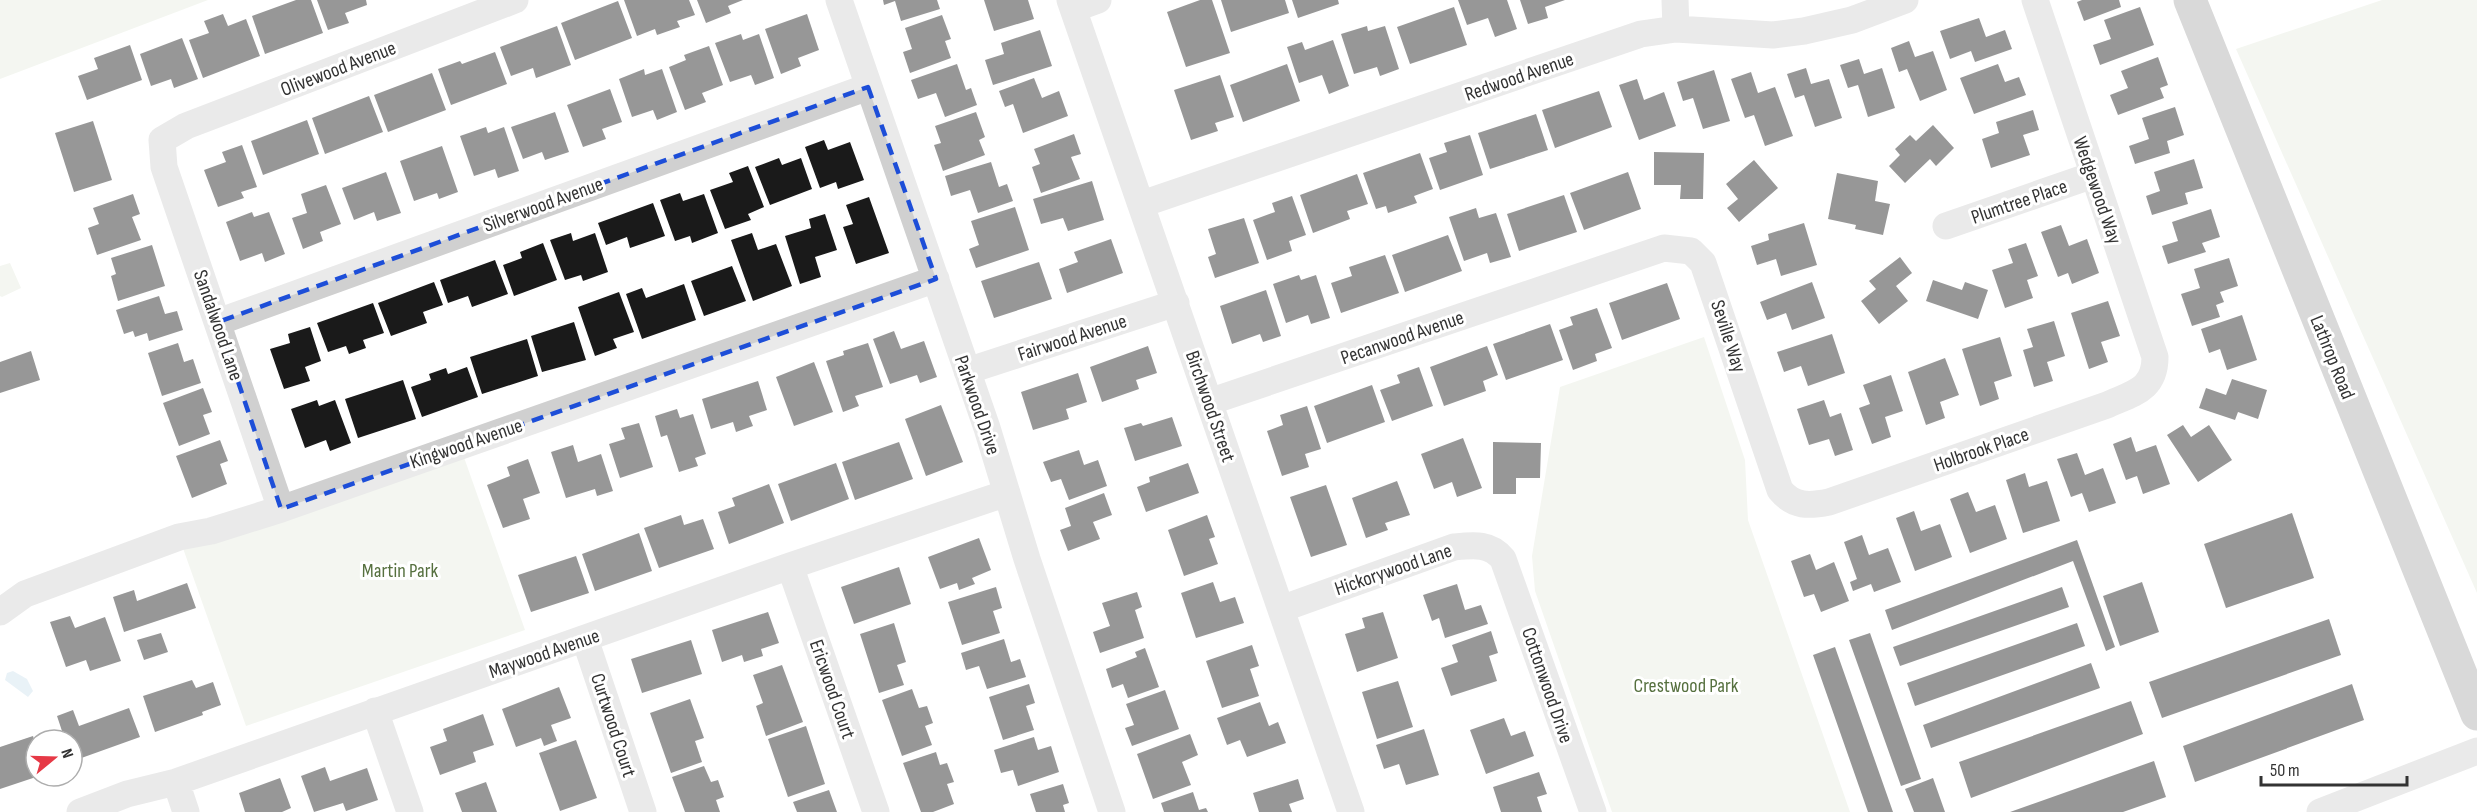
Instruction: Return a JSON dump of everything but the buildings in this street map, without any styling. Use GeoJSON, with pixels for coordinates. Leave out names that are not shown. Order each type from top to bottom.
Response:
{"type":"FeatureCollection","features":[{"type":"Feature","properties":{"kind":"main road","name":"Lathrop Road"},"geometry":{"type":"LineString","coordinates":[[2190,0],[2477,714]]}},
{"type":"Feature","properties":{"kind":"street","name":"Olivewood Avenue"},"geometry":{"type":"LineString","coordinates":[[162,140],[186,126],[515,0]]}},
{"type":"Feature","properties":{"kind":"street","name":"Parkwood Drive"},"geometry":{"type":"LineString","coordinates":[[839,0],[967,371],[1112,812]]}},
{"type":"Feature","properties":{"kind":"street"},"geometry":{"type":"LineString","coordinates":[[1071,4],[1098,0]]}},
{"type":"Feature","properties":{"kind":"street"},"geometry":{"type":"LineString","coordinates":[[1675,0],[1677,29]]}},
{"type":"Feature","properties":{"kind":"street","name":"Redwood Avenue"},"geometry":{"type":"LineString","coordinates":[[1142,204],[1641,34],[1677,29],[1773,35],[1804,31],[1852,20],[1905,0]]}},
{"type":"Feature","properties":{"kind":"street","name":"Wedgewood Way"},"geometry":{"type":"LineString","coordinates":[[2035,0],[2155,357],[2155,372],[2151,380]]}},
{"type":"Feature","properties":{"kind":"street","name":"Birchwood Street"},"geometry":{"type":"LineString","coordinates":[[1071,4],[1352,812]]}},
{"type":"Feature","properties":{"kind":"street","name":"Silverwood Avenue"},"geometry":{"type":"LineString","coordinates":[[218,322],[868,87]]}},
{"type":"Feature","properties":{"kind":"street","name":"Sandalwood Lane"},"geometry":{"type":"LineString","coordinates":[[162,140],[164,167],[282,509]]}},
{"type":"Feature","properties":{"kind":"street","name":"Plumtree Place"},"geometry":{"type":"LineString","coordinates":[[1946,226],[2093,176]]}},
{"type":"Feature","properties":{"kind":"street","name":"Seville Way"},"geometry":{"type":"LineString","coordinates":[[1595,272],[1664,248],[1691,251],[1703,263],[1713,285],[1780,490],[1787,498],[1807,506]]}},
{"type":"Feature","properties":{"kind":"street","name":"Pecanwood Avenue"},"geometry":{"type":"LineString","coordinates":[[1209,402],[1595,272]]}},
{"type":"Feature","properties":{"kind":"street","name":"Kingwood Avenue"},"geometry":{"type":"LineString","coordinates":[[0,612],[25,594],[179,537],[211,531],[282,509],[936,279]]}},
{"type":"Feature","properties":{"kind":"street","name":"Fairwood Avenue"},"geometry":{"type":"LineString","coordinates":[[967,371],[1176,303]]}},
{"type":"Feature","properties":{"kind":"street","name":"Holbrook Place"},"geometry":{"type":"LineString","coordinates":[[1807,506],[1829,502],[2107,405],[2143,388],[2151,380]]}},
{"type":"Feature","properties":{"kind":"street","name":"Maywood Avenue"},"geometry":{"type":"LineString","coordinates":[[80,812],[127,794],[176,782],[790,566],[1007,493]]}},
{"type":"Feature","properties":{"kind":"street","name":"Hickorywood Lane"},"geometry":{"type":"LineString","coordinates":[[1281,609],[1454,547],[1478,544],[1497,551],[1503,558]]}},
{"type":"Feature","properties":{"kind":"street","name":"Cottonwood Drive"},"geometry":{"type":"LineString","coordinates":[[1503,558],[1593,812]]}},
{"type":"Feature","properties":{"kind":"street","name":"Ericwood Court"},"geometry":{"type":"LineString","coordinates":[[790,566],[876,812]]}},
{"type":"Feature","properties":{"kind":"street","name":"Curtwood Court"},"geometry":{"type":"LineString","coordinates":[[585,639],[643,812]]}},
{"type":"Feature","properties":{"kind":"street"},"geometry":{"type":"LineString","coordinates":[[375,711],[410,812]]}},
{"type":"Feature","properties":{"kind":"street"},"geometry":{"type":"LineString","coordinates":[[2320,812],[2477,751]]}},
{"type":"Feature","properties":{"kind":"street"},"geometry":{"type":"LineString","coordinates":[[176,782],[186,812]]}},
{"type":"Feature","properties":{"kind":"highlighted area"},"geometry":{"type":"Polygon","coordinates":[[[868,87],[936,279],[281,509],[218,322],[868,87]]]}},
{"type":"Feature","properties":{"kind":"green space"},"geometry":{"type":"Polygon","coordinates":[[[0,0],[208,0],[0,79],[0,0]]]}},
{"type":"Feature","properties":{"kind":"green space"},"geometry":{"type":"Polygon","coordinates":[[[2382,0],[2477,0],[2477,593],[2236,49],[2382,0]]]}},
{"type":"Feature","properties":{"kind":"green space"},"geometry":{"type":"Polygon","coordinates":[[[10,263],[21,288],[2,297],[0,296],[0,266],[10,263]]]}},
{"type":"Feature","properties":{"kind":"green space","name":"Crestwood Park"},"geometry":{"type":"Polygon","coordinates":[[[1704,337],[1745,460],[1748,520],[1850,812],[1612,812],[1535,591],[1532,556],[1560,387],[1704,337]]]}},
{"type":"Feature","properties":{"kind":"green space","name":"Martin Park"},"geometry":{"type":"Polygon","coordinates":[[[460,446],[525,630],[246,726],[179,537],[460,446]]]}},
{"type":"Feature","properties":{"kind":"water"},"geometry":{"type":"Polygon","coordinates":[[[13,671],[27,679],[33,691],[28,697],[5,680],[7,673],[13,671]]]}}]}
